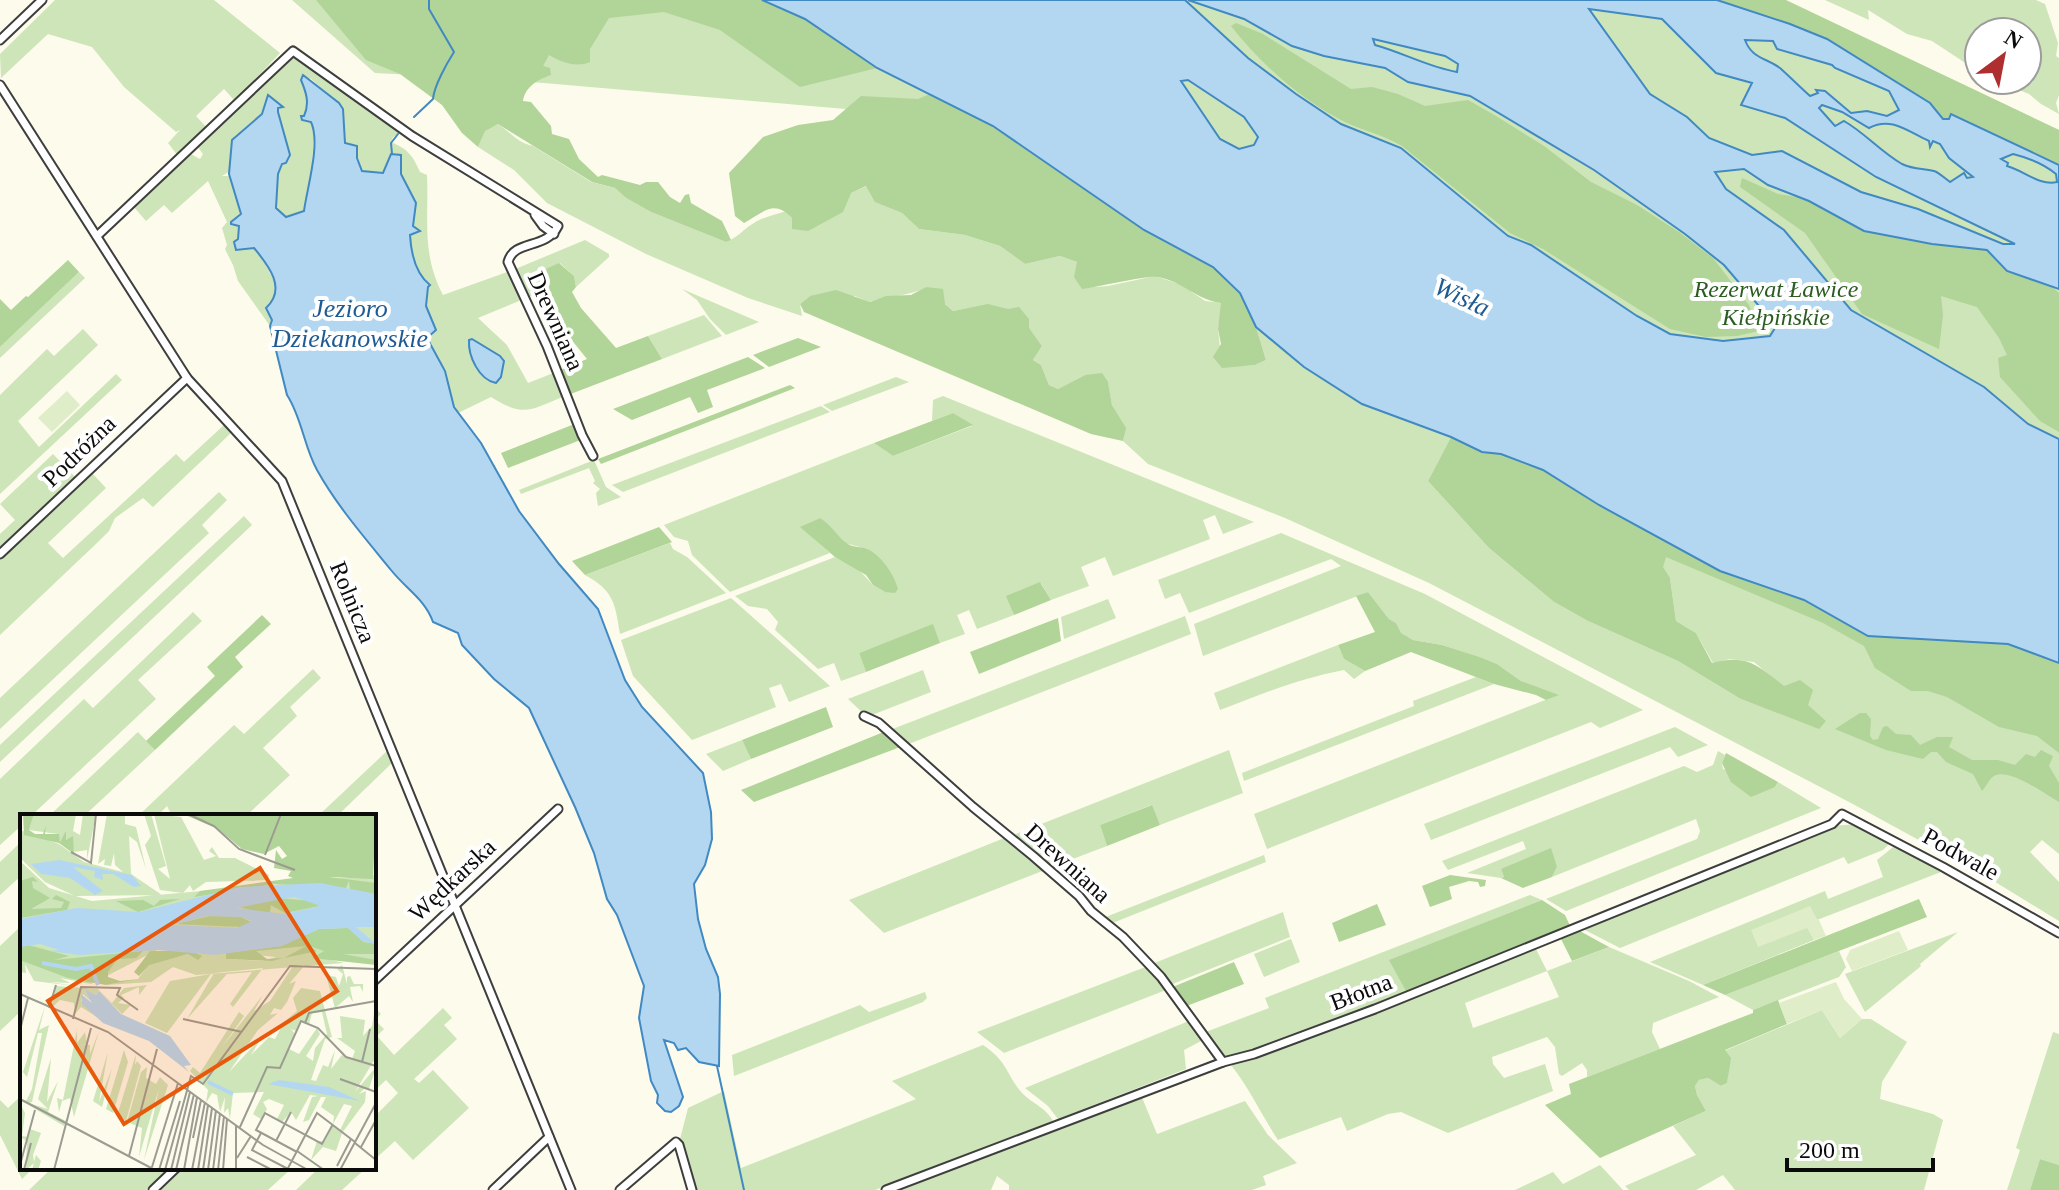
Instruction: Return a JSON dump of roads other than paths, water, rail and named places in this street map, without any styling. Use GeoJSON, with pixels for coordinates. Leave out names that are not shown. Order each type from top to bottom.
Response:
{"type":"FeatureCollection","features":[{"type":"Feature","properties":{"kind":"street"},"geometry":{"type":"LineString","coordinates":[[0,40],[42,0]]}},
{"type":"Feature","properties":{"kind":"street","name":"Drewniana"},"geometry":{"type":"LineString","coordinates":[[97,236],[293,51],[412,136],[556,230],[544,241],[515,250],[508,262],[593,456]]}},
{"type":"Feature","properties":{"kind":"street","name":"Rolnicza"},"geometry":{"type":"LineString","coordinates":[[0,85],[187,378],[282,481],[571,1190]]}},
{"type":"Feature","properties":{"kind":"street","name":"Podróżna"},"geometry":{"type":"LineString","coordinates":[[0,554],[187,378]]}},
{"type":"Feature","properties":{"kind":"street","name":"Drewniana"},"geometry":{"type":"LineString","coordinates":[[864,716],[879,723],[1117,931],[1161,977],[1223,1062]]}},
{"type":"Feature","properties":{"kind":"street","name":"Wędkarska"},"geometry":{"type":"LineString","coordinates":[[376,979],[558,809]]}},
{"type":"Feature","properties":{"kind":"street","name":"Błotna"},"geometry":{"type":"LineString","coordinates":[[886,1190],[1223,1062],[1268,1049],[1575,930],[1832,824],[1842,814]]}},
{"type":"Feature","properties":{"kind":"street","name":"Podwale"},"geometry":{"type":"LineString","coordinates":[[1842,814],[2059,933]]}},
{"type":"Feature","properties":{"kind":"street"},"geometry":{"type":"LineString","coordinates":[[493,1190],[549,1137]]}},
{"type":"Feature","properties":{"kind":"street"},"geometry":{"type":"LineString","coordinates":[[620,1190],[672,1142],[676,1142],[692,1190]]}},
{"type":"Feature","properties":{"kind":"street"},"geometry":{"type":"LineString","coordinates":[[153,1190],[174,1170]]}},
{"type":"Feature","properties":{"kind":"water","name":"Rezerwat Ławice Kiełpińskie"},"geometry":{"type":"Polygon","coordinates":[[[762,0],[1185,0],[1248,58],[1296,94],[1341,124],[1401,148],[1508,236],[1531,245],[1637,316],[1670,334],[1723,341],[1770,336],[1775,328],[1724,265],[1594,170],[1470,96],[1408,82],[1385,68],[1292,46],[1244,19],[1188,0],[1717,0],[1827,39],[1930,103],[1943,119],[1949,119],[1951,114],[2059,165],[2059,289],[2007,271],[1987,250],[1932,244],[1864,231],[1809,201],[1768,185],[1744,169],[1715,172],[1726,189],[1784,230],[1851,310],[1984,387],[2028,424],[2059,439],[2059,663],[2008,644],[1868,636],[1804,600],[1720,571],[1599,505],[1543,470],[1501,454],[1482,452],[1451,437],[1362,404],[1304,367],[1256,327],[1240,293],[1213,267],[1144,230],[993,126],[877,68],[805,19],[762,0]],[[1589,9],[1650,94],[1687,117],[1709,138],[1752,155],[1782,151],[1861,192],[1918,209],[2003,244],[2015,244],[1876,177],[1785,118],[1741,105],[1752,83],[1716,73],[1662,19],[1589,9]],[[1373,39],[1375,45],[1457,72],[1458,64],[1445,56],[1373,39]],[[1745,40],[1752,51],[1780,68],[1810,96],[1818,93],[1816,90],[1825,91],[1851,113],[1867,111],[1887,116],[1899,110],[1889,91],[1832,65],[1777,49],[1773,41],[1745,40]],[[1188,80],[1181,81],[1220,139],[1239,149],[1254,145],[1258,137],[1244,117],[1188,80]],[[1822,105],[1819,108],[1835,126],[1844,121],[1902,164],[1934,171],[1950,182],[1964,173],[1967,178],[1973,177],[1949,158],[1940,144],[1933,141],[1930,147],[1929,141],[1893,124],[1869,128],[1842,112],[1822,105]],[[2013,154],[2001,159],[2008,163],[2007,166],[2038,180],[2057,182],[2056,174],[2030,159],[2013,154]]]}},
{"type":"Feature","properties":{"kind":"water","name":"Jezioro Dziekanowskie"},"geometry":{"type":"Polygon","coordinates":[[[303,75],[343,109],[345,143],[357,146],[362,171],[383,173],[391,154],[401,155],[401,174],[416,203],[413,226],[420,231],[410,235],[413,256],[421,275],[430,285],[426,306],[436,330],[427,338],[445,371],[454,407],[481,443],[519,511],[598,609],[625,680],[642,707],[703,773],[711,812],[712,839],[705,865],[694,884],[698,919],[718,977],[719,1066],[699,1062],[686,1048],[678,1050],[674,1043],[664,1040],[683,1097],[679,1106],[671,1112],[665,1111],[657,1103],[658,1095],[651,1081],[639,1018],[644,986],[617,915],[607,899],[594,853],[575,807],[529,708],[494,679],[462,645],[458,633],[433,622],[420,600],[352,522],[317,470],[287,395],[270,326],[272,320],[266,308],[275,293],[274,278],[254,248],[236,250],[234,242],[238,239],[239,226],[231,222],[241,214],[229,174],[232,140],[262,114],[268,95],[283,107],[278,108],[278,112],[290,155],[278,174],[276,208],[286,217],[304,211],[315,142],[311,122],[302,120],[301,116],[304,116],[307,102],[301,80],[303,75]]]}},
{"type":"Feature","properties":{"kind":"water"},"geometry":{"type":"Polygon","coordinates":[[[472,339],[504,361],[501,377],[496,383],[484,377],[476,366],[469,346],[472,339]]]}},
{"type":"Feature","properties":{"kind":"waterway"},"geometry":{"type":"LineString","coordinates":[[414,117],[433,99],[438,81],[454,52],[429,9],[429,0]]}},
{"type":"Feature","properties":{"kind":"waterway"},"geometry":{"type":"LineString","coordinates":[[392,154],[391,143],[398,134]]}},
{"type":"Feature","properties":{"kind":"waterway"},"geometry":{"type":"LineString","coordinates":[[717,1066],[744,1190]]}},
{"type":"Feature","properties":{"kind":"water label","name":"Wisła"},"geometry":{"type":"Point","coordinates":[1462,297]}}]}
